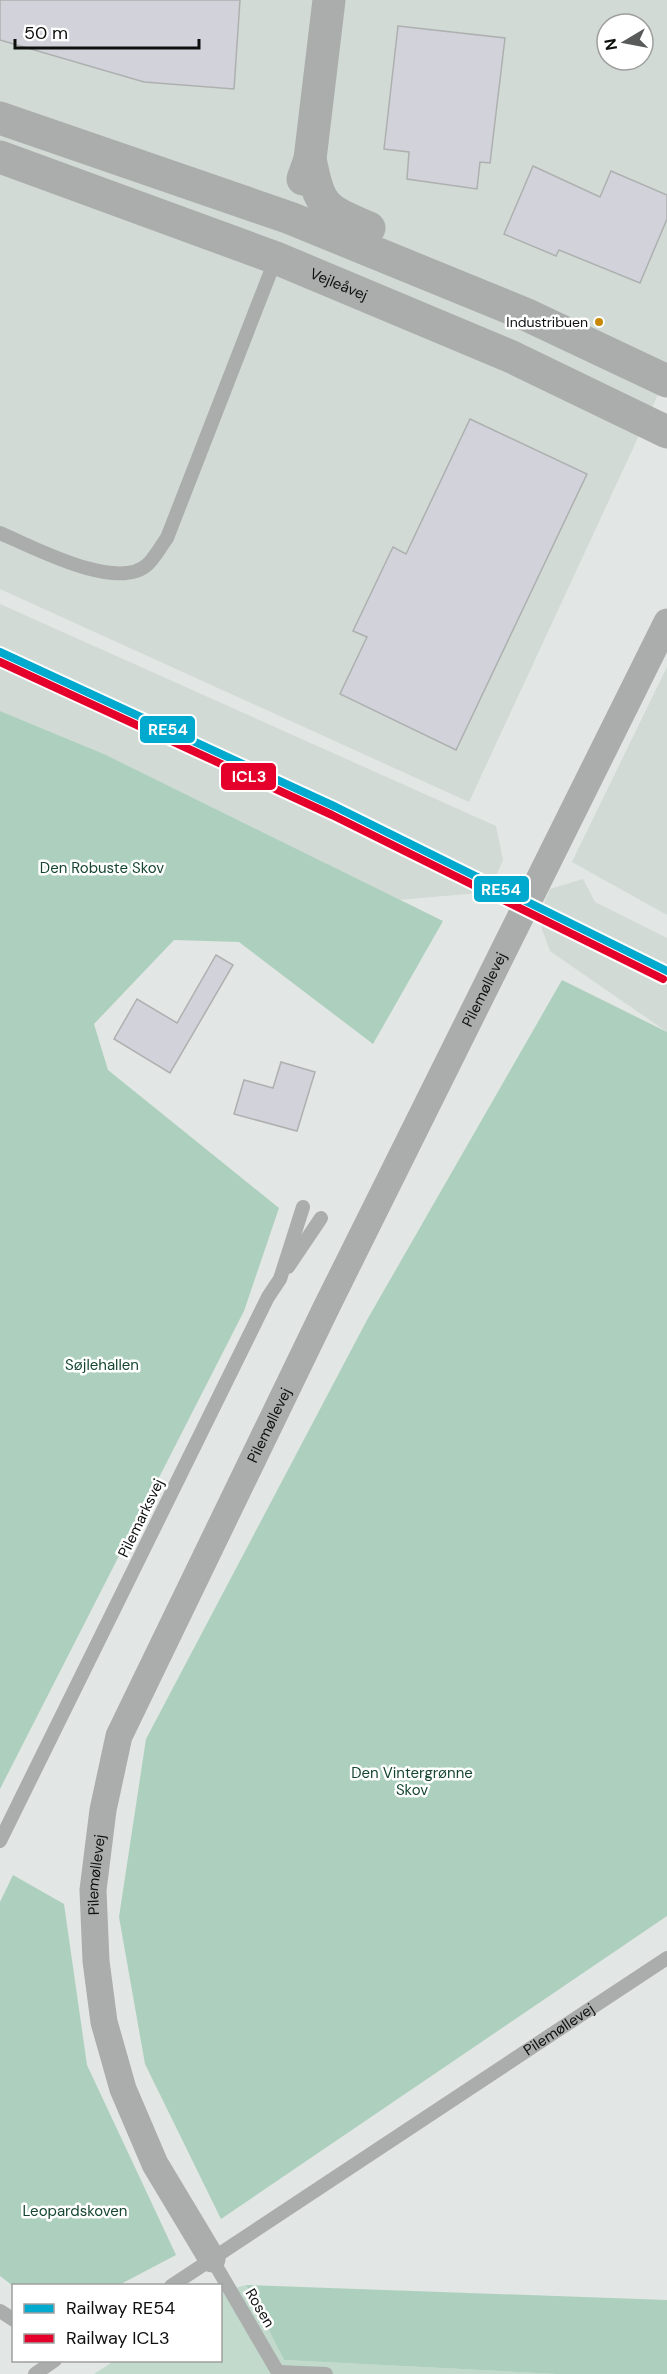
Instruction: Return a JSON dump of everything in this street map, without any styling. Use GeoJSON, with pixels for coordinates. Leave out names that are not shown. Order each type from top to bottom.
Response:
{"type":"FeatureCollection","features":[{"type":"Feature","properties":{"kind":"street"},"geometry":{"type":"LineString","coordinates":[[276,258],[310,159],[328,0]]}},
{"type":"Feature","properties":{"kind":"street"},"geometry":{"type":"LineString","coordinates":[[0,118],[290,218],[525,314],[667,381]]}},
{"type":"Feature","properties":{"kind":"street","name":"Vejleåvej"},"geometry":{"type":"LineString","coordinates":[[0,157],[276,258],[512,357],[667,432]]}},
{"type":"Feature","properties":{"kind":"street"},"geometry":{"type":"LineString","coordinates":[[310,159],[316,190],[331,212],[480,277],[525,314]]}},
{"type":"Feature","properties":{"kind":"street","name":"Pilemøllevej"},"geometry":{"type":"LineString","coordinates":[[212,2259],[155,2164],[123,2089],[104,2022],[96,1960],[93,1890],[104,1810],[119,1736],[327,1306],[667,622]]}},
{"type":"Feature","properties":{"kind":"lane"},"geometry":{"type":"LineString","coordinates":[[0,533],[91,571],[122,575],[147,566],[167,538],[276,258]]}},
{"type":"Feature","properties":{"kind":"lane","name":"Pilemarksvej"},"geometry":{"type":"LineString","coordinates":[[0,1841],[258,1318],[280,1279],[303,1208]]}},
{"type":"Feature","properties":{"kind":"lane"},"geometry":{"type":"LineString","coordinates":[[280,1279],[321,1218]]}},
{"type":"Feature","properties":{"kind":"lane","name":"Pilemøllevej"},"geometry":{"type":"LineString","coordinates":[[174,2284],[667,1958]]}},
{"type":"Feature","properties":{"kind":"lane","name":"Rosen"},"geometry":{"type":"LineString","coordinates":[[212,2259],[279,2373]]}},
{"type":"Feature","properties":{"kind":"lane"},"geometry":{"type":"LineString","coordinates":[[35,2374],[53,2362]]}},
{"type":"Feature","properties":{"kind":"lane"},"geometry":{"type":"LineString","coordinates":[[279,2373],[326,2374]]}},
{"type":"Feature","properties":{"kind":"shaded area"},"geometry":{"type":"Polygon","coordinates":[[[0,0],[667,0],[667,375],[469,802],[0,589],[0,0]]]}},
{"type":"Feature","properties":{"kind":"shaded area"},"geometry":{"type":"Polygon","coordinates":[[[0,604],[496,826],[503,860],[489,892],[399,900],[104,754],[0,711],[0,604]]]}},
{"type":"Feature","properties":{"kind":"shaded area"},"geometry":{"type":"Polygon","coordinates":[[[667,667],[667,915],[572,862],[667,667]]]}},
{"type":"Feature","properties":{"kind":"shaded area"},"geometry":{"type":"Polygon","coordinates":[[[583,879],[595,902],[667,938],[667,1032],[550,951],[538,918],[550,889],[583,879]]]}},
{"type":"Feature","properties":{"kind":"green space","name":"Den Robuste Skov"},"geometry":{"type":"Polygon","coordinates":[[[0,711],[104,754],[443,921],[373,1044],[239,942],[174,940],[94,1024],[108,1070],[279,1208],[244,1311],[0,1789],[0,711]]]}},
{"type":"Feature","properties":{"kind":"green space","name":"Den Vintergrønne Skov"},"geometry":{"type":"Polygon","coordinates":[[[562,980],[667,1032],[667,1916],[221,2219],[145,2064],[119,1917],[146,1739],[367,1320],[562,980]]]}},
{"type":"Feature","properties":{"kind":"green space","name":"Leopardskoven"},"geometry":{"type":"Polygon","coordinates":[[[13,1875],[64,1904],[87,2065],[176,2255],[121,2284],[12,2285],[0,2276],[0,1902],[13,1875]]]}},
{"type":"Feature","properties":{"kind":"green space"},"geometry":{"type":"Polygon","coordinates":[[[246,2285],[284,2360],[557,2374],[94,2374],[112,2362],[222,2362],[222,2292],[246,2285]]]}},
{"type":"Feature","properties":{"kind":"green space"},"geometry":{"type":"Polygon","coordinates":[[[246,2285],[667,2300],[667,2374],[557,2374],[284,2360],[246,2285]]]}},
{"type":"Feature","properties":{"kind":"building"},"geometry":{"type":"Polygon","coordinates":[[[0,0],[240,0],[234,89],[144,82],[0,40],[0,0]]]}},
{"type":"Feature","properties":{"kind":"building"},"geometry":{"type":"Polygon","coordinates":[[[398,26],[505,38],[490,163],[480,162],[477,189],[407,179],[409,152],[384,149],[398,26]]]}},
{"type":"Feature","properties":{"kind":"building"},"geometry":{"type":"Polygon","coordinates":[[[533,166],[600,197],[611,171],[667,195],[667,219],[640,283],[559,250],[556,256],[504,234],[533,166]]]}},
{"type":"Feature","properties":{"kind":"building"},"geometry":{"type":"Polygon","coordinates":[[[470,419],[587,474],[456,750],[340,694],[367,637],[353,631],[393,547],[406,554],[470,419]]]}},
{"type":"Feature","properties":{"kind":"building"},"geometry":{"type":"Polygon","coordinates":[[[216,955],[233,965],[170,1073],[114,1039],[137,999],[177,1023],[216,955]]]}},
{"type":"Feature","properties":{"kind":"building"},"geometry":{"type":"Polygon","coordinates":[[[281,1062],[315,1072],[297,1131],[234,1114],[244,1080],[273,1088],[281,1062]]]}},
{"type":"Feature","properties":{"kind":"rail line","name":"RE54"},"geometry":{"type":"LineString","coordinates":[[0,652],[336,807],[667,971]]}},
{"type":"Feature","properties":{"kind":"rail line","name":"ICL3"},"geometry":{"type":"LineString","coordinates":[[0,662],[332,815],[663,979]]}},
{"type":"Feature","properties":{"kind":"place","name":"Industribuen"},"geometry":{"type":"Point","coordinates":[599,322]}},
{"type":"Feature","properties":{"kind":"park label","name":"Søjlehallen"},"geometry":{"type":"Point","coordinates":[102,1365]}}]}
